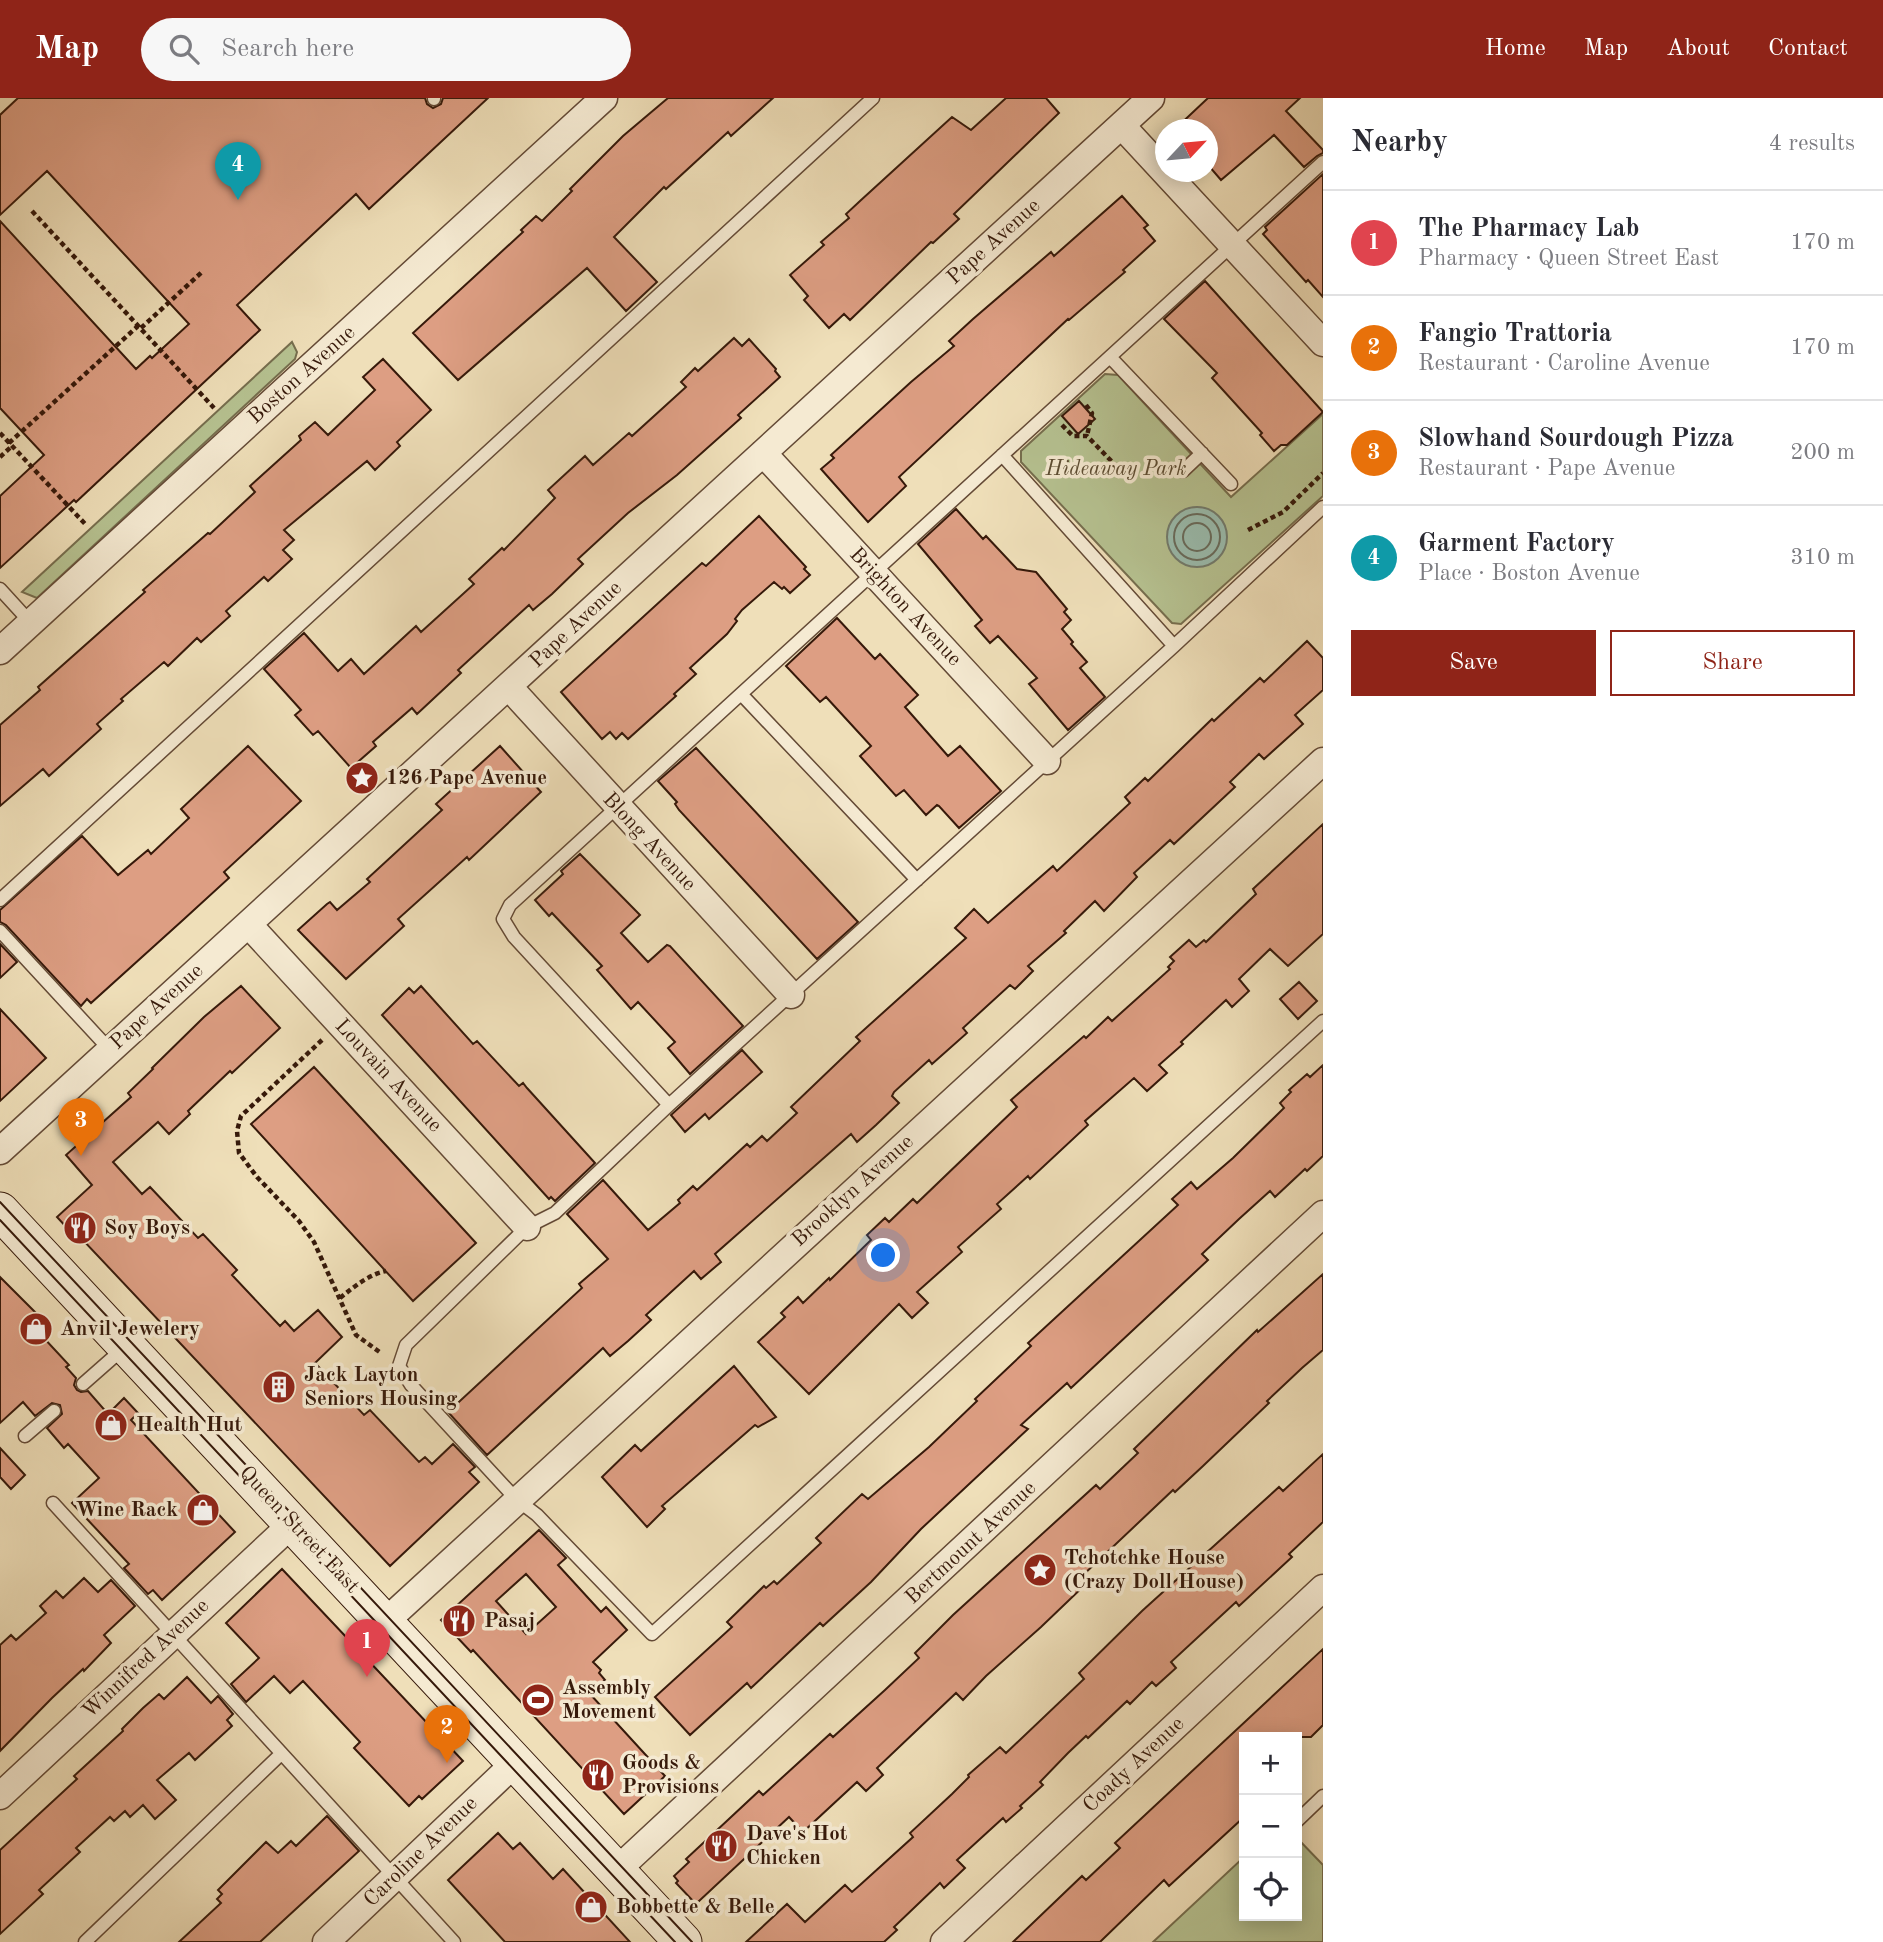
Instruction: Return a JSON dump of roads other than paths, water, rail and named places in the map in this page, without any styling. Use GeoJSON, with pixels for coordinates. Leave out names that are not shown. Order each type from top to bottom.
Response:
{"type":"FeatureCollection","features":[{"type":"Feature","properties":{"kind":"main road","name":"Queen Street East"},"geometry":{"type":"LineString","coordinates":[[0,1211],[683,1942]]}},
{"type":"Feature","properties":{"kind":"street","name":"Boston Avenue"},"geometry":{"type":"LineString","coordinates":[[0,651],[604,98]]}},
{"type":"Feature","properties":{"kind":"street","name":"Pape Avenue"},"geometry":{"type":"LineString","coordinates":[[0,1151],[1151,98]]}},
{"type":"Feature","properties":{"kind":"street"},"geometry":{"type":"LineString","coordinates":[[1122,125],[1323,343]]}},
{"type":"Feature","properties":{"kind":"street","name":"Brighton Avenue"},"geometry":{"type":"LineString","coordinates":[[763,453],[1047,761]]}},
{"type":"Feature","properties":{"kind":"street","name":"Blong Avenue"},"geometry":{"type":"LineString","coordinates":[[509,687],[791,995]]}},
{"type":"Feature","properties":{"kind":"street","name":"Brooklyn Avenue"},"geometry":{"type":"LineString","coordinates":[[385,1622],[1323,761]]}},
{"type":"Feature","properties":{"kind":"street","name":"Louvain Avenue"},"geometry":{"type":"LineString","coordinates":[[249,925],[527,1227]]}},
{"type":"Feature","properties":{"kind":"street","name":"Bertmount Avenue"},"geometry":{"type":"LineString","coordinates":[[617,1870],[1323,1214]]}},
{"type":"Feature","properties":{"kind":"street","name":"Winnifred Avenue"},"geometry":{"type":"LineString","coordinates":[[0,1796],[293,1523]]}},
{"type":"Feature","properties":{"kind":"street","name":"Coady Avenue"},"geometry":{"type":"LineString","coordinates":[[944,1942],[1323,1588]]}},
{"type":"Feature","properties":{"kind":"street","name":"Caroline Avenue"},"geometry":{"type":"LineString","coordinates":[[326,1942],[516,1762]]}},
{"type":"Feature","properties":{"kind":"lane"},"geometry":{"type":"LineString","coordinates":[[0,900],[873,98]]}},
{"type":"Feature","properties":{"kind":"lane"},"geometry":{"type":"LineString","coordinates":[[669,1105],[514,937],[503,919],[510,905],[1323,162]]}},
{"type":"Feature","properties":{"kind":"lane"},"geometry":{"type":"LineString","coordinates":[[1110,357],[1231,484]]}},
{"type":"Feature","properties":{"kind":"lane"},"geometry":{"type":"LineString","coordinates":[[1183,471],[1202,453]]}},
{"type":"Feature","properties":{"kind":"lane"},"geometry":{"type":"LineString","coordinates":[[1002,455],[1174,646]]}},
{"type":"Feature","properties":{"kind":"lane"},"geometry":{"type":"LineString","coordinates":[[1323,507],[669,1105],[555,1213],[527,1227],[406,1345],[399,1366],[411,1385],[516,1499],[537,1515],[652,1634],[1323,1021]]}},
{"type":"Feature","properties":{"kind":"lane"},"geometry":{"type":"LineString","coordinates":[[0,589],[31,623]]}},
{"type":"Feature","properties":{"kind":"lane"},"geometry":{"type":"LineString","coordinates":[[742,695],[917,880]]}},
{"type":"Feature","properties":{"kind":"lane"},"geometry":{"type":"LineString","coordinates":[[0,931],[110,1050]]}},
{"type":"Feature","properties":{"kind":"lane"},"geometry":{"type":"LineString","coordinates":[[83,1384],[127,1346]]}},
{"type":"Feature","properties":{"kind":"lane"},"geometry":{"type":"LineString","coordinates":[[25,1436],[54,1410]]}},
{"type":"Feature","properties":{"kind":"lane"},"geometry":{"type":"LineString","coordinates":[[53,1503],[454,1942]]}},
{"type":"Feature","properties":{"kind":"lane"},"geometry":{"type":"LineString","coordinates":[[85,1942],[281,1754]]}},
{"type":"Feature","properties":{"kind":"lane"},"geometry":{"type":"LineString","coordinates":[[1302,1816],[1323,1796]]}},
{"type":"Feature","properties":{"kind":"water"},"geometry":{"type":"Polygon","coordinates":[[[1197,507],[1218,516],[1227,537],[1218,558],[1197,567],[1176,558],[1167,537],[1176,516],[1197,507]]]}},
{"type":"Feature","properties":{"kind":"tram line"},"geometry":{"type":"LineString","coordinates":[[0,1202],[692,1942]]}},
{"type":"Feature","properties":{"kind":"tram line"},"geometry":{"type":"LineString","coordinates":[[0,1220],[675,1942]]}},
{"type":"Feature","properties":{"kind":"place","name":"Garment Factory"},"geometry":{"type":"Point","coordinates":[238,200]}},
{"type":"Feature","properties":{"kind":"place","name":"126 Pape Avenue"},"geometry":{"type":"Point","coordinates":[362,778]}},
{"type":"Feature","properties":{"kind":"place","name":"Slowhand Sourdough Pizza"},"geometry":{"type":"Point","coordinates":[81,1156]}},
{"type":"Feature","properties":{"kind":"place","name":"Soy Boys"},"geometry":{"type":"Point","coordinates":[80,1228]}},
{"type":"Feature","properties":{"kind":"place","name":"Anvil Jewelery"},"geometry":{"type":"Point","coordinates":[36,1329]}},
{"type":"Feature","properties":{"kind":"place","name":"Jack Layton Seniors Housing"},"geometry":{"type":"Point","coordinates":[279,1387]}},
{"type":"Feature","properties":{"kind":"place","name":"Health Hut"},"geometry":{"type":"Point","coordinates":[111,1425]}},
{"type":"Feature","properties":{"kind":"place","name":"Wine Rack"},"geometry":{"type":"Point","coordinates":[203,1510]}},
{"type":"Feature","properties":{"kind":"place","name":"Tchotchke House (Crazy Doll House)"},"geometry":{"type":"Point","coordinates":[1040,1570]}},
{"type":"Feature","properties":{"kind":"place","name":"Pasaj"},"geometry":{"type":"Point","coordinates":[459,1621]}},
{"type":"Feature","properties":{"kind":"place","name":"The Pharmacy Lab"},"geometry":{"type":"Point","coordinates":[367,1677]}},
{"type":"Feature","properties":{"kind":"place","name":"Assembly Movement"},"geometry":{"type":"Point","coordinates":[538,1700]}},
{"type":"Feature","properties":{"kind":"place","name":"Fangio Trattoria"},"geometry":{"type":"Point","coordinates":[447,1763]}},
{"type":"Feature","properties":{"kind":"place","name":"Goods & Provisions"},"geometry":{"type":"Point","coordinates":[598,1775]}},
{"type":"Feature","properties":{"kind":"place","name":"Dave's Hot Chicken"},"geometry":{"type":"Point","coordinates":[721,1846]}},
{"type":"Feature","properties":{"kind":"place","name":"Bobbette & Belle"},"geometry":{"type":"Point","coordinates":[591,1907]}},
{"type":"Feature","properties":{"kind":"park label","name":"Hideaway Park"},"geometry":{"type":"Point","coordinates":[1116,469]}}]}
